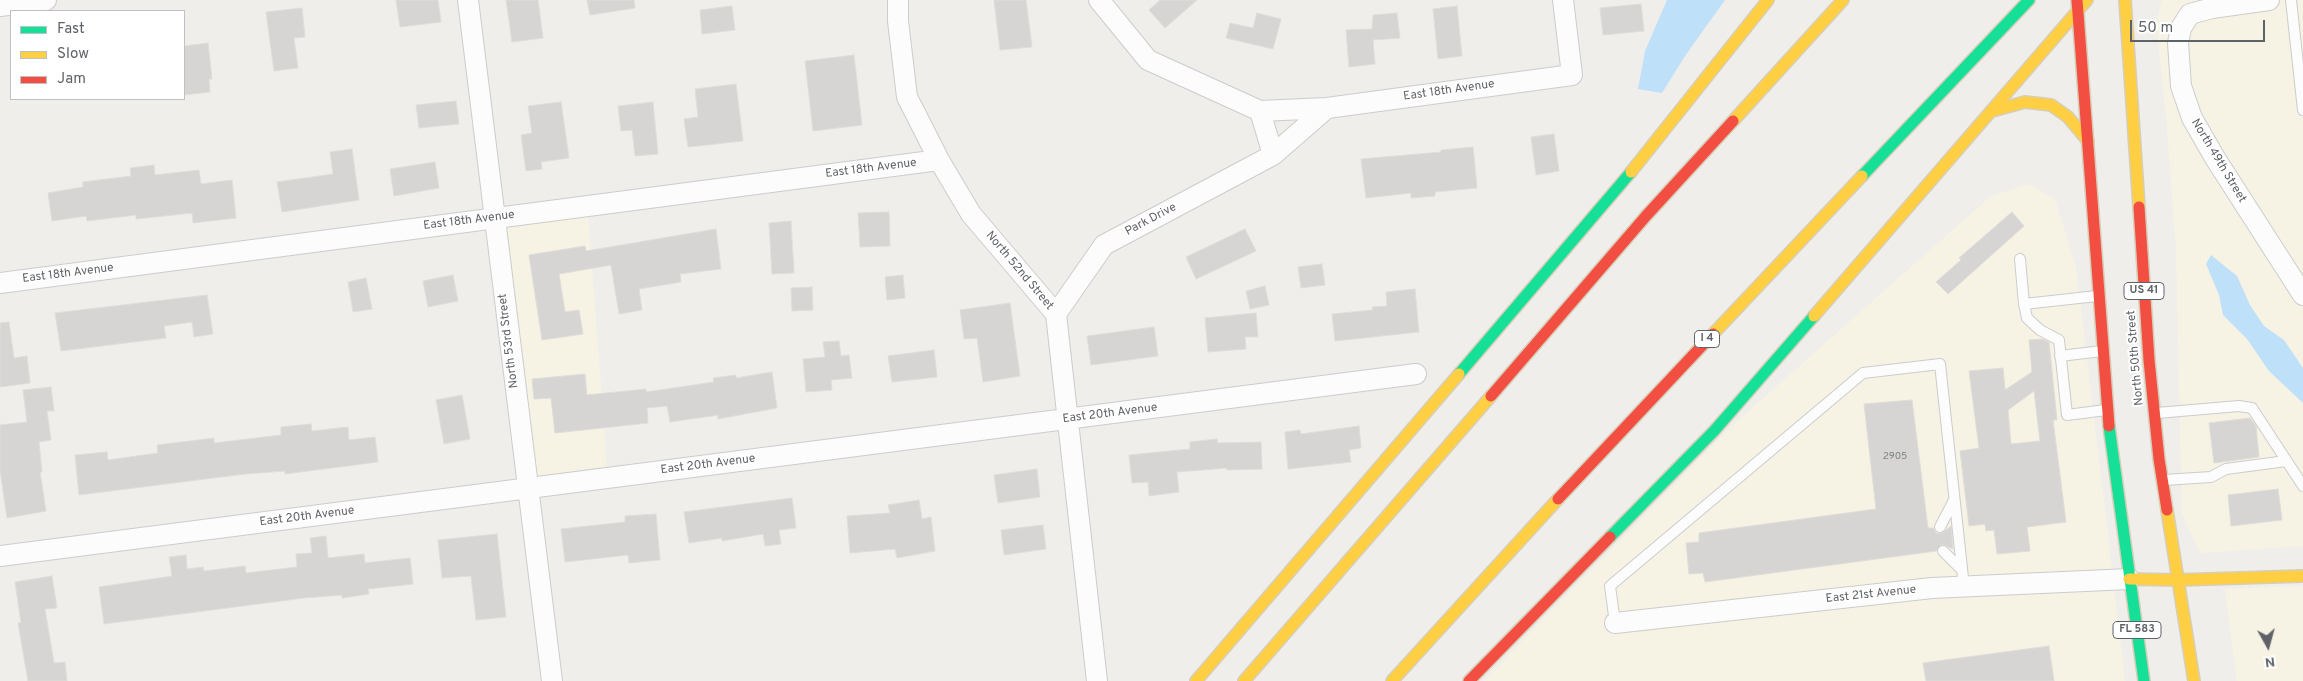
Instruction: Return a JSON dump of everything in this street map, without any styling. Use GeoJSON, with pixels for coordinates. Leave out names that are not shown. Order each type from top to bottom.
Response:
{"type":"FeatureCollection","features":[{"type":"Feature","properties":{"kind":"main road"},"geometry":{"type":"LineString","coordinates":[[1196,681],[1599,212],[1768,0]]}},
{"type":"Feature","properties":{"kind":"main road"},"geometry":{"type":"LineString","coordinates":[[1244,681],[1646,216],[1842,0]]}},
{"type":"Feature","properties":{"kind":"main road"},"geometry":{"type":"LineString","coordinates":[[1469,681],[1714,432],[1992,111],[2077,4],[2087,0]]}},
{"type":"Feature","properties":{"kind":"main road","name":"North 50th Street"},"geometry":{"type":"LineString","coordinates":[[2125,0],[2155,414],[2162,480],[2194,681]]}},
{"type":"Feature","properties":{"kind":"main road","name":"I 4"},"geometry":{"type":"LineString","coordinates":[[1392,681],[1619,433],[2028,1]]}},
{"type":"Feature","properties":{"kind":"main road"},"geometry":{"type":"LineString","coordinates":[[2077,4],[2107,410],[2129,579],[2177,580],[2303,576]]}},
{"type":"Feature","properties":{"kind":"main road"},"geometry":{"type":"LineString","coordinates":[[1992,111],[2025,102],[2051,105],[2068,117],[2088,141]]}},
{"type":"Feature","properties":{"kind":"main road","name":"FL 583"},"geometry":{"type":"LineString","coordinates":[[2129,579],[2144,681]]}},
{"type":"Feature","properties":{"kind":"street"},"geometry":{"type":"LineString","coordinates":[[0,6],[46,0]]}},
{"type":"Feature","properties":{"kind":"street","name":"North 53rd Street"},"geometry":{"type":"LineString","coordinates":[[468,0],[552,681]]}},
{"type":"Feature","properties":{"kind":"street","name":"North 52nd Street"},"geometry":{"type":"LineString","coordinates":[[898,0],[898,21],[908,97],[939,160],[971,214],[1056,314],[1097,681]]}},
{"type":"Feature","properties":{"kind":"street"},"geometry":{"type":"LineString","coordinates":[[1099,0],[1148,60],[1260,111],[1327,108]]}},
{"type":"Feature","properties":{"kind":"street","name":"East 18th Avenue"},"geometry":{"type":"LineString","coordinates":[[1327,108],[1572,75],[1563,0]]}},
{"type":"Feature","properties":{"kind":"street","name":"North 49th Street"},"geometry":{"type":"LineString","coordinates":[[2267,0],[2212,8],[2190,14],[2181,28],[2178,43],[2181,86],[2192,118],[2220,166],[2303,295]]}},
{"type":"Feature","properties":{"kind":"street","name":"Park Drive"},"geometry":{"type":"LineString","coordinates":[[1056,314],[1104,245],[1273,154],[1327,108]]}},
{"type":"Feature","properties":{"kind":"street"},"geometry":{"type":"LineString","coordinates":[[1260,111],[1273,154]]}},
{"type":"Feature","properties":{"kind":"street","name":"East 18th Avenue"},"geometry":{"type":"LineString","coordinates":[[0,282],[939,160]]}},
{"type":"Feature","properties":{"kind":"street","name":"East 20th Avenue"},"geometry":{"type":"LineString","coordinates":[[0,556],[1416,374]]}},
{"type":"Feature","properties":{"kind":"street","name":"East 21st Avenue"},"geometry":{"type":"LineString","coordinates":[[1615,623],[1932,588],[1963,578],[2129,579]]}},
{"type":"Feature","properties":{"kind":"lane"},"geometry":{"type":"LineString","coordinates":[[2291,0],[2303,110]]}},
{"type":"Feature","properties":{"kind":"lane"},"geometry":{"type":"LineString","coordinates":[[2020,259],[2027,318],[2040,330],[2059,340],[2067,415],[2107,410]]}},
{"type":"Feature","properties":{"kind":"lane"},"geometry":{"type":"LineString","coordinates":[[2024,304],[2098,296]]}},
{"type":"Feature","properties":{"kind":"lane"},"geometry":{"type":"LineString","coordinates":[[2060,356],[2103,351]]}},
{"type":"Feature","properties":{"kind":"lane"},"geometry":{"type":"LineString","coordinates":[[1615,623],[1610,586],[1863,373],[1940,364],[1963,578]]}},
{"type":"Feature","properties":{"kind":"lane"},"geometry":{"type":"LineString","coordinates":[[2155,414],[2239,406],[2252,408],[2303,486]]}},
{"type":"Feature","properties":{"kind":"lane"},"geometry":{"type":"LineString","coordinates":[[2162,480],[2211,476],[2226,469],[2286,461]]}},
{"type":"Feature","properties":{"kind":"lane"},"geometry":{"type":"LineString","coordinates":[[1940,527],[1955,499]]}},
{"type":"Feature","properties":{"kind":"lane"},"geometry":{"type":"LineString","coordinates":[[1943,550],[1963,578]]}},
{"type":"Feature","properties":{"kind":"shaded area"},"geometry":{"type":"Polygon","coordinates":[[[2162,0],[2303,0],[2303,546],[2200,553],[2182,514],[2176,249],[2166,115],[2156,22],[2162,0]]]}},
{"type":"Feature","properties":{"kind":"shaded area"},"geometry":{"type":"Polygon","coordinates":[[[2029,184],[2055,199],[2076,268],[2112,569],[1931,578],[1605,614],[1607,634],[1933,599],[2114,590],[2125,681],[1483,681],[1733,425],[1991,196],[2029,184]]]}},
{"type":"Feature","properties":{"kind":"shaded area"},"geometry":{"type":"Polygon","coordinates":[[[588,216],[607,466],[535,477],[505,227],[588,216]]]}},
{"type":"Feature","properties":{"kind":"shaded area"},"geometry":{"type":"Polygon","coordinates":[[[2303,586],[2303,681],[2237,681],[2225,589],[2303,586]]]}},
{"type":"Feature","properties":{"kind":"water"},"geometry":{"type":"Polygon","coordinates":[[[1667,0],[1725,0],[1685,56],[1662,93],[1638,89],[1645,51],[1667,0]]]}},
{"type":"Feature","properties":{"kind":"water"},"geometry":{"type":"Polygon","coordinates":[[[2211,255],[2237,276],[2250,305],[2264,326],[2284,340],[2303,368],[2303,403],[2269,371],[2247,339],[2223,315],[2219,295],[2206,264],[2211,255]]]}},
{"type":"Feature","properties":{"kind":"building"},"geometry":{"type":"Polygon","coordinates":[[[396,0],[438,0],[441,22],[400,27],[396,0]]]}},
{"type":"Feature","properties":{"kind":"building"},"geometry":{"type":"Polygon","coordinates":[[[506,0],[538,0],[543,38],[512,42],[506,0]]]}},
{"type":"Feature","properties":{"kind":"building"},"geometry":{"type":"Polygon","coordinates":[[[587,0],[634,0],[635,8],[590,15],[587,0]]]}},
{"type":"Feature","properties":{"kind":"building"},"geometry":{"type":"Polygon","coordinates":[[[994,0],[1026,0],[1032,47],[1000,50],[994,0]]]}},
{"type":"Feature","properties":{"kind":"building"},"geometry":{"type":"Polygon","coordinates":[[[1160,0],[1197,0],[1165,28],[1149,10],[1160,0]]]}},
{"type":"Feature","properties":{"kind":"building"},"geometry":{"type":"Polygon","coordinates":[[[1641,4],[1644,31],[1603,35],[1600,8],[1641,4]]]}},
{"type":"Feature","properties":{"kind":"building"},"geometry":{"type":"Polygon","coordinates":[[[732,6],[735,30],[702,34],[700,10],[732,6]]]}},
{"type":"Feature","properties":{"kind":"building"},"geometry":{"type":"Polygon","coordinates":[[[1457,6],[1462,56],[1438,59],[1433,9],[1457,6]]]}},
{"type":"Feature","properties":{"kind":"building"},"geometry":{"type":"Polygon","coordinates":[[[302,8],[305,37],[294,38],[298,68],[274,71],[266,12],[302,8]]]}},
{"type":"Feature","properties":{"kind":"building"},"geometry":{"type":"Polygon","coordinates":[[[1257,13],[1281,19],[1273,49],[1226,38],[1230,23],[1253,28],[1257,13]]]}},
{"type":"Feature","properties":{"kind":"building"},"geometry":{"type":"Polygon","coordinates":[[[1397,13],[1400,38],[1373,40],[1375,64],[1349,67],[1346,30],[1372,29],[1373,15],[1397,13]]]}},
{"type":"Feature","properties":{"kind":"building"},"geometry":{"type":"Polygon","coordinates":[[[208,43],[212,79],[209,79],[210,92],[185,95],[185,46],[208,43]]]}},
{"type":"Feature","properties":{"kind":"building"},"geometry":{"type":"Polygon","coordinates":[[[854,55],[862,125],[813,131],[805,61],[854,55]]]}},
{"type":"Feature","properties":{"kind":"building"},"geometry":{"type":"Polygon","coordinates":[[[736,84],[743,141],[688,147],[684,119],[698,117],[695,89],[736,84]]]}},
{"type":"Feature","properties":{"kind":"building"},"geometry":{"type":"Polygon","coordinates":[[[456,101],[459,124],[419,128],[416,105],[456,101]]]}},
{"type":"Feature","properties":{"kind":"building"},"geometry":{"type":"Polygon","coordinates":[[[561,102],[569,158],[541,162],[542,169],[526,171],[521,135],[532,133],[528,106],[561,102]]]}},
{"type":"Feature","properties":{"kind":"building"},"geometry":{"type":"Polygon","coordinates":[[[653,102],[658,154],[635,156],[632,130],[621,131],[618,106],[653,102]]]}},
{"type":"Feature","properties":{"kind":"building"},"geometry":{"type":"Polygon","coordinates":[[[1554,134],[1559,171],[1536,175],[1531,137],[1554,134]]]}},
{"type":"Feature","properties":{"kind":"building"},"geometry":{"type":"Polygon","coordinates":[[[1473,147],[1477,188],[1435,192],[1435,196],[1411,198],[1411,193],[1366,198],[1361,159],[1441,152],[1441,150],[1473,147]]]}},
{"type":"Feature","properties":{"kind":"building"},"geometry":{"type":"Polygon","coordinates":[[[352,149],[359,200],[282,212],[277,182],[333,174],[330,152],[352,149]]]}},
{"type":"Feature","properties":{"kind":"building"},"geometry":{"type":"Polygon","coordinates":[[[435,162],[439,188],[394,196],[390,169],[435,162]]]}},
{"type":"Feature","properties":{"kind":"building"},"geometry":{"type":"Polygon","coordinates":[[[154,165],[155,175],[199,170],[201,184],[232,180],[236,218],[193,223],[192,213],[136,219],[136,215],[87,221],[86,216],[52,221],[48,193],[83,187],[83,182],[131,176],[130,168],[154,165]]]}},
{"type":"Feature","properties":{"kind":"building"},"geometry":{"type":"Polygon","coordinates":[[[889,212],[890,246],[860,247],[858,213],[889,212]]]}},
{"type":"Feature","properties":{"kind":"building"},"geometry":{"type":"Polygon","coordinates":[[[2012,212],[2024,226],[1948,294],[1936,282],[1961,260],[1959,258],[2012,212]]]}},
{"type":"Feature","properties":{"kind":"building"},"geometry":{"type":"Polygon","coordinates":[[[791,221],[794,273],[772,274],[769,223],[791,221]]]}},
{"type":"Feature","properties":{"kind":"building"},"geometry":{"type":"Polygon","coordinates":[[[716,229],[721,269],[680,274],[681,282],[639,289],[642,310],[619,314],[611,265],[559,274],[565,312],[579,310],[583,334],[542,340],[529,255],[585,246],[586,251],[716,229]]]}},
{"type":"Feature","properties":{"kind":"building"},"geometry":{"type":"Polygon","coordinates":[[[1245,229],[1256,251],[1196,279],[1186,257],[1245,229]]]}},
{"type":"Feature","properties":{"kind":"building"},"geometry":{"type":"Polygon","coordinates":[[[1322,264],[1325,285],[1301,288],[1298,267],[1322,264]]]}},
{"type":"Feature","properties":{"kind":"building"},"geometry":{"type":"Polygon","coordinates":[[[453,275],[458,301],[428,307],[423,281],[453,275]]]}},
{"type":"Feature","properties":{"kind":"building"},"geometry":{"type":"Polygon","coordinates":[[[903,275],[905,298],[887,300],[885,277],[903,275]]]}},
{"type":"Feature","properties":{"kind":"building"},"geometry":{"type":"Polygon","coordinates":[[[366,278],[372,309],[353,312],[348,282],[366,278]]]}},
{"type":"Feature","properties":{"kind":"building"},"geometry":{"type":"Polygon","coordinates":[[[1265,286],[1269,305],[1250,309],[1246,291],[1265,286]]]}},
{"type":"Feature","properties":{"kind":"building"},"geometry":{"type":"Polygon","coordinates":[[[812,287],[813,310],[792,311],[791,288],[812,287]]]}},
{"type":"Feature","properties":{"kind":"building"},"geometry":{"type":"Polygon","coordinates":[[[1415,289],[1419,332],[1335,341],[1332,314],[1373,310],[1372,307],[1387,306],[1386,292],[1415,289]]]}},
{"type":"Feature","properties":{"kind":"building"},"geometry":{"type":"Polygon","coordinates":[[[207,295],[213,334],[194,337],[192,322],[164,326],[166,338],[61,351],[55,313],[207,295]]]}},
{"type":"Feature","properties":{"kind":"building"},"geometry":{"type":"Polygon","coordinates":[[[1010,303],[1020,376],[983,382],[977,338],[964,339],[960,310],[1010,303]]]}},
{"type":"Feature","properties":{"kind":"building"},"geometry":{"type":"Polygon","coordinates":[[[1256,313],[1258,337],[1245,337],[1246,349],[1208,352],[1205,318],[1256,313]]]}},
{"type":"Feature","properties":{"kind":"building"},"geometry":{"type":"Polygon","coordinates":[[[9,322],[14,358],[27,356],[30,383],[0,387],[0,323],[9,322]]]}},
{"type":"Feature","properties":{"kind":"building"},"geometry":{"type":"Polygon","coordinates":[[[1154,327],[1158,356],[1091,365],[1087,336],[1154,327]]]}},
{"type":"Feature","properties":{"kind":"building"},"geometry":{"type":"Polygon","coordinates":[[[2042,339],[2049,342],[2057,420],[2053,420],[2066,522],[2027,527],[2030,551],[1997,554],[1994,530],[1986,531],[1985,524],[1969,526],[1960,451],[1979,448],[1969,371],[2003,368],[2005,390],[2032,372],[2029,340],[2042,339]],[[2034,391],[2008,410],[2011,444],[2040,441],[2034,391]]]}},
{"type":"Feature","properties":{"kind":"building"},"geometry":{"type":"Polygon","coordinates":[[[839,341],[841,356],[849,355],[852,378],[831,380],[832,390],[806,392],[803,359],[825,357],[823,342],[839,341]]]}},
{"type":"Feature","properties":{"kind":"building"},"geometry":{"type":"Polygon","coordinates":[[[934,350],[937,377],[892,382],[888,356],[934,350]]]}},
{"type":"Feature","properties":{"kind":"building"},"geometry":{"type":"Polygon","coordinates":[[[772,372],[777,408],[718,419],[718,415],[670,422],[667,406],[647,408],[648,423],[555,433],[551,398],[534,399],[532,379],[585,374],[587,395],[646,389],[646,392],[714,382],[713,378],[736,375],[736,378],[772,372]]]}},
{"type":"Feature","properties":{"kind":"building"},"geometry":{"type":"Polygon","coordinates":[[[51,387],[54,411],[47,411],[51,440],[39,442],[42,472],[40,472],[46,511],[7,518],[0,470],[0,425],[27,422],[23,390],[51,387]]]}},
{"type":"Feature","properties":{"kind":"building"},"geometry":{"type":"Polygon","coordinates":[[[462,395],[470,439],[444,444],[436,400],[462,395]]]}},
{"type":"Feature","properties":{"kind":"building"},"geometry":{"type":"Polygon","coordinates":[[[1912,400],[1928,528],[1933,528],[1936,533],[1941,534],[1951,526],[1953,549],[1942,544],[1936,551],[1705,582],[1703,573],[1689,574],[1686,543],[1699,542],[1699,533],[1876,509],[1864,404],[1912,400]]]}},
{"type":"Feature","properties":{"kind":"building"},"geometry":{"type":"Polygon","coordinates":[[[2250,418],[2256,426],[2259,457],[2214,463],[2209,423],[2250,418]]]}},
{"type":"Feature","properties":{"kind":"building"},"geometry":{"type":"Polygon","coordinates":[[[311,424],[312,431],[348,427],[349,440],[375,437],[378,462],[285,474],[285,471],[245,474],[79,495],[75,455],[107,452],[108,460],[158,453],[157,445],[214,438],[214,443],[281,435],[281,427],[311,424]]]}},
{"type":"Feature","properties":{"kind":"building"},"geometry":{"type":"Polygon","coordinates":[[[1359,426],[1361,448],[1349,450],[1351,462],[1288,469],[1285,432],[1300,430],[1301,434],[1359,426]]]}},
{"type":"Feature","properties":{"kind":"building"},"geometry":{"type":"Polygon","coordinates":[[[1217,439],[1218,443],[1261,442],[1262,469],[1227,470],[1227,468],[1177,472],[1179,492],[1149,496],[1148,482],[1132,483],[1129,455],[1190,449],[1190,442],[1217,439]]]}},
{"type":"Feature","properties":{"kind":"building"},"geometry":{"type":"Polygon","coordinates":[[[1037,469],[1040,497],[998,503],[994,475],[1037,469]]]}},
{"type":"Feature","properties":{"kind":"building"},"geometry":{"type":"Polygon","coordinates":[[[2278,489],[2282,520],[2231,526],[2228,495],[2278,489]]]}},
{"type":"Feature","properties":{"kind":"building"},"geometry":{"type":"Polygon","coordinates":[[[792,498],[796,528],[779,530],[781,544],[765,546],[763,534],[722,541],[722,538],[689,543],[684,512],[792,498]]]}},
{"type":"Feature","properties":{"kind":"building"},"geometry":{"type":"Polygon","coordinates":[[[919,500],[922,519],[931,517],[935,551],[897,558],[895,549],[850,553],[847,516],[890,513],[888,505],[919,500]]]}},
{"type":"Feature","properties":{"kind":"building"},"geometry":{"type":"Polygon","coordinates":[[[656,514],[660,560],[629,563],[628,555],[565,562],[561,529],[625,522],[625,516],[656,514]]]}},
{"type":"Feature","properties":{"kind":"building"},"geometry":{"type":"Polygon","coordinates":[[[1043,525],[1046,549],[1004,555],[1001,530],[1043,525]]]}},
{"type":"Feature","properties":{"kind":"building"},"geometry":{"type":"Polygon","coordinates":[[[497,534],[506,617],[476,620],[471,576],[442,578],[438,540],[497,534]]]}},
{"type":"Feature","properties":{"kind":"building"},"geometry":{"type":"Polygon","coordinates":[[[326,536],[328,558],[364,554],[365,563],[410,558],[413,584],[368,589],[369,594],[342,598],[342,595],[304,598],[104,624],[99,587],[172,576],[169,557],[186,555],[187,569],[203,567],[204,571],[245,566],[246,573],[297,567],[296,554],[312,553],[310,538],[326,536]]]}},
{"type":"Feature","properties":{"kind":"building"},"geometry":{"type":"Polygon","coordinates":[[[52,576],[57,608],[45,609],[54,663],[65,662],[67,681],[28,681],[18,623],[21,623],[15,582],[52,576]]]}},
{"type":"Feature","properties":{"kind":"building"},"geometry":{"type":"Polygon","coordinates":[[[2049,646],[2054,681],[1926,681],[1923,663],[2049,646]]]}},
{"type":"Feature","properties":{"kind":"traffic: fast"},"geometry":{"type":"LineString","coordinates":[[1862,176],[2029,0]]}},
{"type":"Feature","properties":{"kind":"traffic: fast"},"geometry":{"type":"LineString","coordinates":[[1459,374],[1631,172]]}},
{"type":"Feature","properties":{"kind":"traffic: fast"},"geometry":{"type":"LineString","coordinates":[[1610,537],[1714,431],[1814,316]]}},
{"type":"Feature","properties":{"kind":"traffic: fast"},"geometry":{"type":"LineString","coordinates":[[2109,426],[2144,681]]}},
{"type":"Feature","properties":{"kind":"traffic: slow"},"geometry":{"type":"LineString","coordinates":[[1631,172],[1768,0]]}},
{"type":"Feature","properties":{"kind":"traffic: slow"},"geometry":{"type":"LineString","coordinates":[[1733,121],[1843,0]]}},
{"type":"Feature","properties":{"kind":"traffic: slow"},"geometry":{"type":"LineString","coordinates":[[1814,316],[2087,0]]}},
{"type":"Feature","properties":{"kind":"traffic: slow"},"geometry":{"type":"LineString","coordinates":[[2125,0],[2139,207]]}},
{"type":"Feature","properties":{"kind":"traffic: slow"},"geometry":{"type":"LineString","coordinates":[[1992,111],[2025,102],[2051,105],[2068,117],[2088,141]]}},
{"type":"Feature","properties":{"kind":"traffic: slow"},"geometry":{"type":"LineString","coordinates":[[1713,334],[1862,176]]}},
{"type":"Feature","properties":{"kind":"traffic: slow"},"geometry":{"type":"LineString","coordinates":[[1196,681],[1459,374]]}},
{"type":"Feature","properties":{"kind":"traffic: slow"},"geometry":{"type":"LineString","coordinates":[[1244,681],[1491,396]]}},
{"type":"Feature","properties":{"kind":"traffic: slow"},"geometry":{"type":"LineString","coordinates":[[1392,681],[1558,499]]}},
{"type":"Feature","properties":{"kind":"traffic: slow"},"geometry":{"type":"LineString","coordinates":[[2167,510],[2194,681]]}},
{"type":"Feature","properties":{"kind":"traffic: slow"},"geometry":{"type":"LineString","coordinates":[[2129,579],[2177,580],[2303,576]]}},
{"type":"Feature","properties":{"kind":"traffic: jam"},"geometry":{"type":"LineString","coordinates":[[2077,0],[2109,426]]}},
{"type":"Feature","properties":{"kind":"traffic: jam"},"geometry":{"type":"LineString","coordinates":[[1491,396],[1646,216],[1733,121]]}},
{"type":"Feature","properties":{"kind":"traffic: jam"},"geometry":{"type":"LineString","coordinates":[[2139,207],[2149,360],[2159,459],[2167,510]]}},
{"type":"Feature","properties":{"kind":"traffic: jam"},"geometry":{"type":"LineString","coordinates":[[1558,499],[1713,334]]}},
{"type":"Feature","properties":{"kind":"traffic: jam"},"geometry":{"type":"LineString","coordinates":[[1469,681],[1610,537]]}}]}
